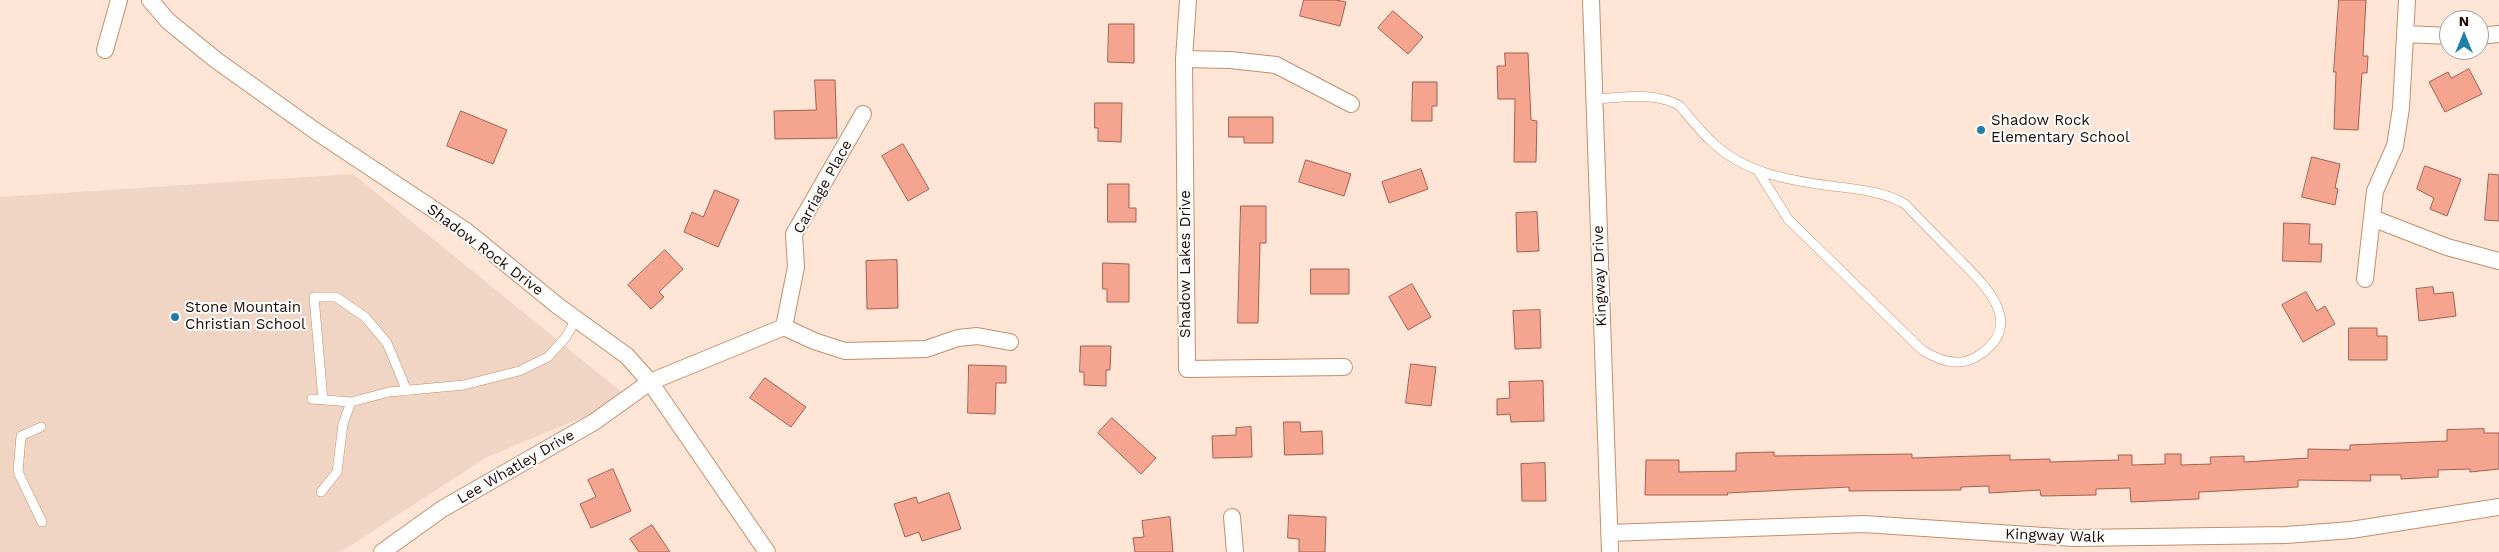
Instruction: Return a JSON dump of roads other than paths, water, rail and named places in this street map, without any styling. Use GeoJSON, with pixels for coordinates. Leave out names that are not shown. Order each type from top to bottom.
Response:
{"type":"FeatureCollection","features":[{"type":"Feature","properties":{"kind":"street"},"geometry":{"type":"LineString","coordinates":[[105,50],[119,0]]}},
{"type":"Feature","properties":{"kind":"street","name":"Shadow Rock Drive"},"geometry":{"type":"LineString","coordinates":[[150,0],[168,21],[216,60],[314,130],[466,231],[576,319],[627,356],[650,382],[767,552]]}},
{"type":"Feature","properties":{"kind":"street","name":"Shadow Lakes Drive"},"geometry":{"type":"LineString","coordinates":[[1188,0],[1184,59],[1187,369],[1344,367]]}},
{"type":"Feature","properties":{"kind":"street","name":"Kingway Drive"},"geometry":{"type":"LineString","coordinates":[[1591,0],[1610,552]]}},
{"type":"Feature","properties":{"kind":"street"},"geometry":{"type":"LineString","coordinates":[[2365,279],[2375,191],[2394,146],[2401,108],[2407,0]]}},
{"type":"Feature","properties":{"kind":"street"},"geometry":{"type":"LineString","coordinates":[[2406,34],[2439,36]]}},
{"type":"Feature","properties":{"kind":"street"},"geometry":{"type":"LineString","coordinates":[[1184,59],[1230,60],[1276,65],[1351,104]]}},
{"type":"Feature","properties":{"kind":"street","name":"Carriage Place"},"geometry":{"type":"LineString","coordinates":[[784,327],[796,267],[794,234],[863,114]]}},
{"type":"Feature","properties":{"kind":"street"},"geometry":{"type":"LineString","coordinates":[[2372,218],[2446,248],[2499,262]]}},
{"type":"Feature","properties":{"kind":"street"},"geometry":{"type":"LineString","coordinates":[[650,382],[784,327],[845,351],[926,349],[958,338],[977,336],[1010,342]]}},
{"type":"Feature","properties":{"kind":"street","name":"Lee Whatley Drive"},"geometry":{"type":"LineString","coordinates":[[382,552],[442,509],[594,422],[650,382]]}},
{"type":"Feature","properties":{"kind":"street","name":"Kingway Walk"},"geometry":{"type":"LineString","coordinates":[[1609,533],[1864,524],[2058,538],[2286,535],[2351,530],[2499,507]]}},
{"type":"Feature","properties":{"kind":"street"},"geometry":{"type":"LineString","coordinates":[[1232,517],[1234,552]]}},
{"type":"Feature","properties":{"kind":"lane"},"geometry":{"type":"LineString","coordinates":[[1594,99],[1649,97],[1672,102],[1680,106],[1718,148],[1758,171],[1784,179],[1886,195],[1905,204],[1989,289],[1999,313],[1998,337],[1986,350],[1963,362],[1943,360],[1922,350],[1788,218],[1758,171]]}},
{"type":"Feature","properties":{"kind":"lane"},"geometry":{"type":"LineString","coordinates":[[323,400],[314,297],[336,297],[365,317],[387,343],[407,391]]}},
{"type":"Feature","properties":{"kind":"lane"},"geometry":{"type":"LineString","coordinates":[[312,399],[352,402],[389,392],[464,385],[519,371],[548,357],[566,337],[576,319]]}},
{"type":"Feature","properties":{"kind":"lane"},"geometry":{"type":"LineString","coordinates":[[321,492],[337,472],[344,424],[352,402]]}},
{"type":"Feature","properties":{"kind":"lane"},"geometry":{"type":"LineString","coordinates":[[41,427],[21,436],[18,472],[42,522]]}},
{"type":"Feature","properties":{"kind":"place","name":"Shadow Rock Elementary School"},"geometry":{"type":"Point","coordinates":[1981,130]}},
{"type":"Feature","properties":{"kind":"place","name":"Stone Mountain Christian School"},"geometry":{"type":"Point","coordinates":[175,317]}}]}
